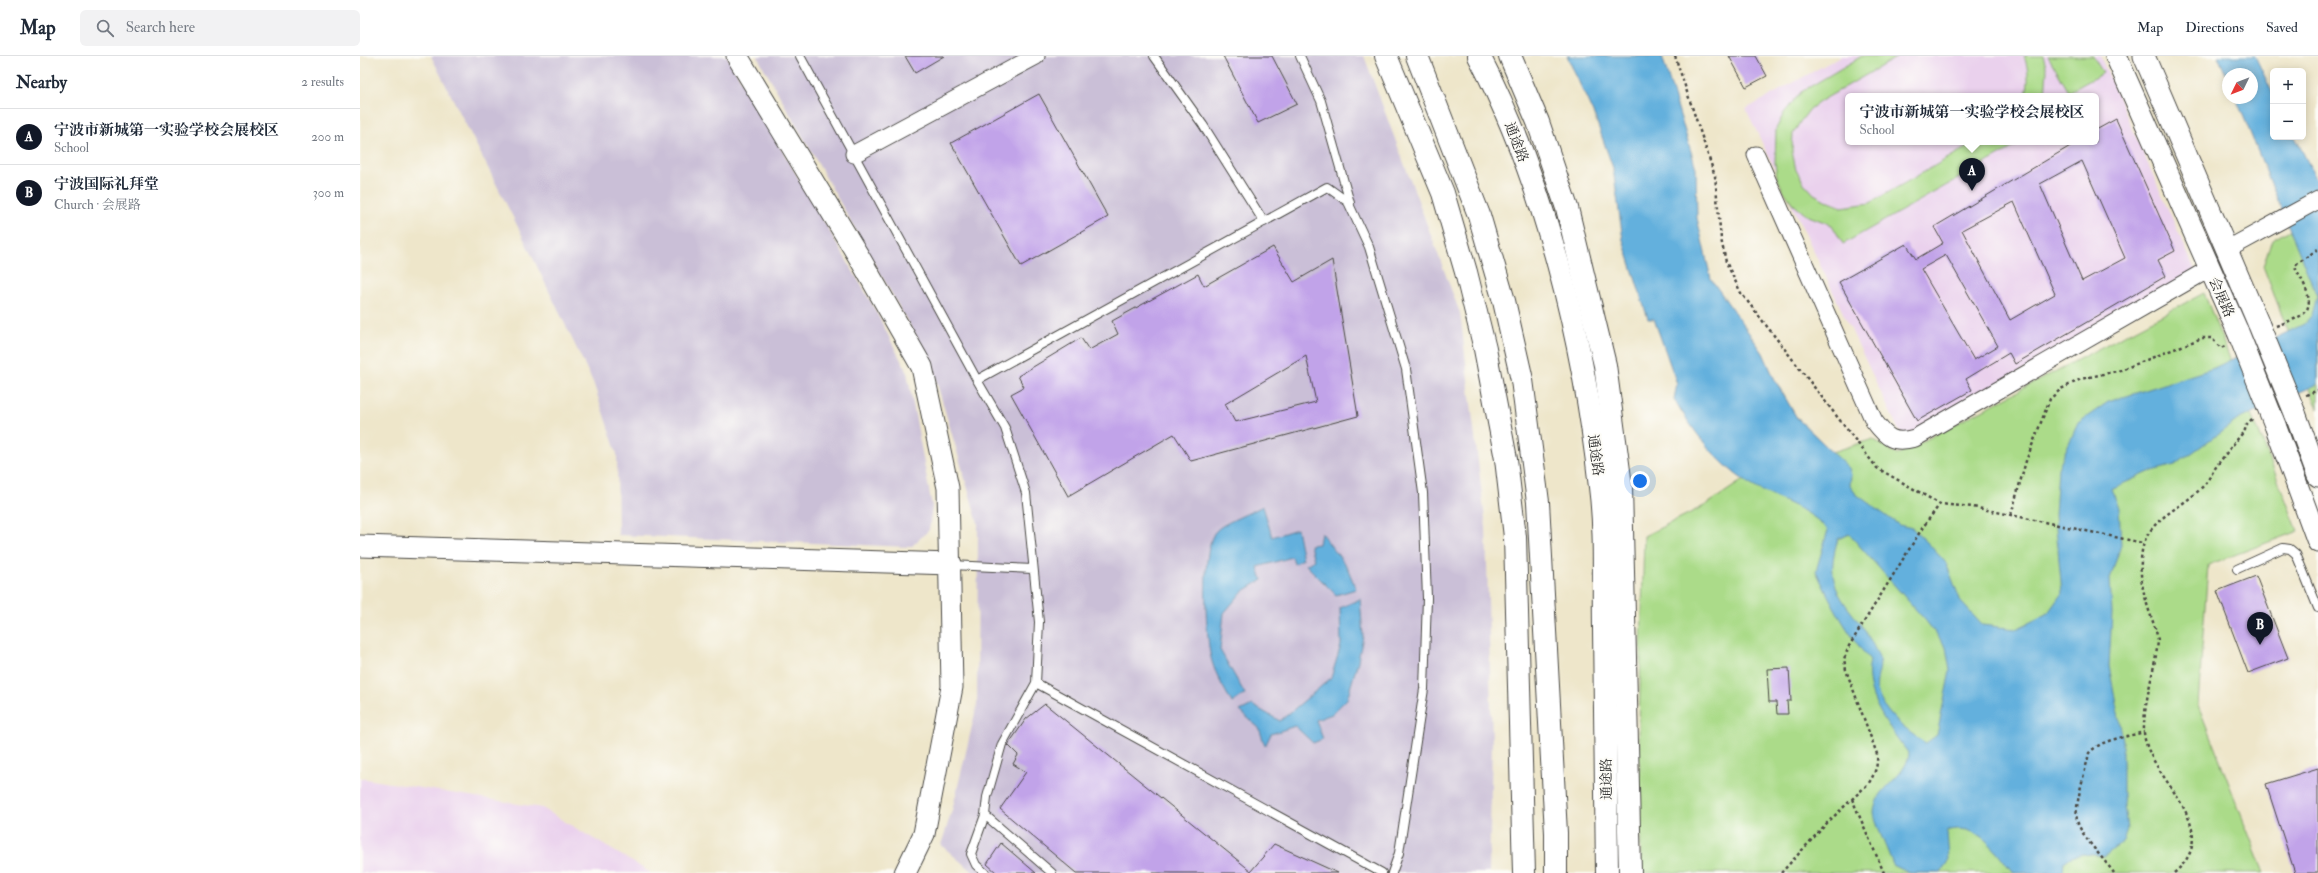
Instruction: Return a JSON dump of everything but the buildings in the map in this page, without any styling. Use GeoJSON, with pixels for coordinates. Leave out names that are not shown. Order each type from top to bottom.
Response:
{"type":"FeatureCollection","features":[{"type":"Feature","properties":{"kind":"main road"},"geometry":{"type":"LineString","coordinates":[[1386,56],[1443,193],[1458,243],[1485,349],[1506,459],[1515,537],[1524,873]]}},
{"type":"Feature","properties":{"kind":"main road"},"geometry":{"type":"LineString","coordinates":[[1417,56],[1479,215],[1504,301],[1522,380],[1538,502],[1556,833],[1556,873]]}},
{"type":"Feature","properties":{"kind":"main road","name":"通途路"},"geometry":{"type":"LineString","coordinates":[[1479,56],[1499,94],[1538,198],[1570,311],[1587,396],[1601,488],[1607,873]]}},
{"type":"Feature","properties":{"kind":"main road"},"geometry":{"type":"LineString","coordinates":[[1510,56],[1538,122],[1567,208],[1605,365],[1622,486],[1630,873]]}},
{"type":"Feature","properties":{"kind":"street"},"geometry":{"type":"LineString","coordinates":[[737,56],[859,257],[922,367],[948,488],[951,564],[952,687],[924,834],[905,873]]}},
{"type":"Feature","properties":{"kind":"street"},"geometry":{"type":"LineString","coordinates":[[854,154],[1036,56]]}},
{"type":"Feature","properties":{"kind":"street","name":"会展路"},"geometry":{"type":"LineString","coordinates":[[2116,56],[2238,332],[2266,421],[2318,542]]}},
{"type":"Feature","properties":{"kind":"street","name":"会展路"},"geometry":{"type":"LineString","coordinates":[[2144,56],[2259,324],[2300,404],[2318,476]]}},
{"type":"Feature","properties":{"kind":"street"},"geometry":{"type":"LineString","coordinates":[[1756,156],[1874,421],[1884,434],[1897,440],[1902,441],[1915,438],[2209,269]]}},
{"type":"Feature","properties":{"kind":"street"},"geometry":{"type":"LineString","coordinates":[[2228,249],[2318,200]]}},
{"type":"Feature","properties":{"kind":"street"},"geometry":{"type":"LineString","coordinates":[[360,546],[951,564]]}},
{"type":"Feature","properties":{"kind":"lane"},"geometry":{"type":"LineString","coordinates":[[800,56],[977,380],[1005,428],[1026,493],[1039,622],[1036,683],[1002,744],[987,797],[985,815],[971,854],[976,865],[985,873]]}},
{"type":"Feature","properties":{"kind":"lane"},"geometry":{"type":"LineString","coordinates":[[1154,56],[1203,125],[1264,222]]}},
{"type":"Feature","properties":{"kind":"lane"},"geometry":{"type":"LineString","coordinates":[[1300,56],[1321,100],[1351,208]]}},
{"type":"Feature","properties":{"kind":"lane"},"geometry":{"type":"LineString","coordinates":[[977,380],[1327,187],[1348,202],[1369,247],[1406,369],[1423,493],[1427,598],[1424,689],[1400,853],[1392,873]]}},
{"type":"Feature","properties":{"kind":"lane"},"geometry":{"type":"LineString","coordinates":[[2237,569],[2283,548],[2290,549],[2296,554],[2318,608]]}},
{"type":"Feature","properties":{"kind":"lane"},"geometry":{"type":"LineString","coordinates":[[951,564],[1033,569]]}},
{"type":"Feature","properties":{"kind":"lane"},"geometry":{"type":"LineString","coordinates":[[1036,683],[1382,873]]}},
{"type":"Feature","properties":{"kind":"lane"},"geometry":{"type":"LineString","coordinates":[[985,815],[1052,873]]}},
{"type":"Feature","properties":{"kind":"path"},"geometry":{"type":"LineString","coordinates":[[1675,56],[1715,176],[1721,239],[1726,262],[1741,293],[1877,468],[1940,504],[1972,507],[2143,543]]}},
{"type":"Feature","properties":{"kind":"path"},"geometry":{"type":"LineString","coordinates":[[2298,262],[2318,249]]}},
{"type":"Feature","properties":{"kind":"path"},"geometry":{"type":"LineString","coordinates":[[2011,515],[2026,461],[2043,414],[2050,399],[2061,389],[2081,379],[2121,370],[2170,349],[2202,338],[2211,338]]}},
{"type":"Feature","properties":{"kind":"path"},"geometry":{"type":"LineString","coordinates":[[2300,404],[2318,390]]}},
{"type":"Feature","properties":{"kind":"path"},"geometry":{"type":"LineString","coordinates":[[2174,873],[2183,865],[2190,855],[2193,841],[2190,823],[2181,802],[2152,755],[2144,732],[2158,641],[2156,629],[2145,599],[2143,586],[2141,561],[2143,543],[2150,530],[2165,515],[2188,500],[2206,483],[2221,459],[2245,430],[2246,424],[2266,421]]}},
{"type":"Feature","properties":{"kind":"path"},"geometry":{"type":"LineString","coordinates":[[1781,873],[1828,822],[1869,783],[1878,765],[1877,754],[1846,670],[1844,659],[1852,642],[1923,527],[1940,504]]}},
{"type":"Feature","properties":{"kind":"path"},"geometry":{"type":"LineString","coordinates":[[2114,873],[2082,830],[2077,820],[2077,810],[2089,753],[2094,747],[2144,732]]}},
{"type":"Feature","properties":{"kind":"path"},"geometry":{"type":"LineString","coordinates":[[1852,799],[1884,873]]}},
{"type":"Feature","properties":{"kind":"shaded area"},"geometry":{"type":"Polygon","coordinates":[[[431,56],[727,56],[871,302],[907,372],[932,506],[929,530],[911,547],[618,535],[617,454],[593,382],[519,229],[431,56]]]}},
{"type":"Feature","properties":{"kind":"shaded area"},"geometry":{"type":"Polygon","coordinates":[[[757,56],[1364,56],[1460,313],[1486,528],[1492,744],[1489,873],[974,873],[941,845],[953,807],[977,705],[978,523],[931,363],[757,56]]]}},
{"type":"Feature","properties":{"kind":"shaded area"},"geometry":{"type":"Polygon","coordinates":[[[1841,56],[2100,56],[2196,272],[1903,439],[1746,109],[1841,56]]]}},
{"type":"Feature","properties":{"kind":"shaded area"},"geometry":{"type":"Polygon","coordinates":[[[360,778],[542,808],[651,873],[360,873],[360,778]]]}},
{"type":"Feature","properties":{"kind":"green space"},"geometry":{"type":"Polygon","coordinates":[[[1862,56],[1899,56],[1821,101],[1810,109],[1793,134],[1792,151],[1796,170],[1803,182],[1814,194],[1842,207],[1870,203],[1971,145],[2018,145],[1843,244],[1832,225],[1806,215],[1793,204],[1783,190],[1777,177],[1775,163],[1776,129],[1784,113],[1801,92],[1862,56]]]}},
{"type":"Feature","properties":{"kind":"green space"},"geometry":{"type":"Polygon","coordinates":[[[2024,56],[2043,56],[2047,70],[2045,93],[2027,93],[2028,86],[2027,66],[2024,56]]]}},
{"type":"Feature","properties":{"kind":"green space"},"geometry":{"type":"Polygon","coordinates":[[[2048,56],[2093,56],[2103,73],[2069,92],[2048,56]]]}},
{"type":"Feature","properties":{"kind":"green space"},"geometry":{"type":"Polygon","coordinates":[[[2318,214],[2318,409],[2263,266],[2272,240],[2318,214]]]}},
{"type":"Feature","properties":{"kind":"green space"},"geometry":{"type":"Polygon","coordinates":[[[2204,293],[2298,531],[2208,565],[2198,705],[2264,873],[1641,873],[1639,725],[1644,536],[1706,505],[1740,482],[1873,439],[1897,455],[2204,293]]]}},
{"type":"Feature","properties":{"kind":"water"},"geometry":{"type":"Polygon","coordinates":[[[1567,56],[1662,56],[1696,168],[1697,218],[1711,279],[1763,353],[1775,380],[1797,418],[1849,468],[1851,475],[1850,486],[1856,494],[1899,525],[1912,528],[1926,541],[1946,563],[1961,602],[1982,625],[2016,629],[2047,614],[2062,593],[2055,516],[2058,468],[2078,423],[2108,402],[2214,368],[2304,324],[2312,315],[2317,296],[2238,104],[2258,104],[2258,68],[2223,68],[2218,56],[2255,56],[2270,88],[2270,140],[2297,140],[2318,182],[2318,384],[2239,419],[2175,465],[2149,472],[2111,489],[2119,507],[2121,545],[2110,579],[2112,613],[2109,666],[2123,740],[2123,797],[2127,829],[2123,841],[2105,856],[2083,854],[2071,857],[2064,862],[2063,873],[2013,873],[1993,847],[1985,840],[1968,830],[1958,829],[1947,831],[1949,859],[1941,873],[1909,873],[1893,865],[1879,830],[1874,812],[1879,796],[1902,770],[1907,762],[1909,754],[1886,722],[1874,698],[1870,686],[1870,660],[1840,617],[1816,571],[1828,530],[1820,522],[1800,509],[1758,489],[1736,475],[1716,456],[1697,434],[1674,399],[1677,384],[1654,319],[1648,319],[1623,240],[1613,168],[1595,117],[1567,56]],[[1849,534],[1838,539],[1833,558],[1833,574],[1836,587],[1842,599],[1867,634],[1880,660],[1877,690],[1880,698],[1890,714],[1897,721],[1926,743],[1937,735],[1950,671],[1946,647],[1926,621],[1849,534]]]}},
{"type":"Feature","properties":{"kind":"water"},"geometry":{"type":"Polygon","coordinates":[[[1263,506],[1272,537],[1297,529],[1303,559],[1294,564],[1292,557],[1258,567],[1262,580],[1242,592],[1224,613],[1220,650],[1245,694],[1232,703],[1216,673],[1211,660],[1208,642],[1206,569],[1208,552],[1212,538],[1217,530],[1263,506]]]}},
{"type":"Feature","properties":{"kind":"water"},"geometry":{"type":"Polygon","coordinates":[[[1321,533],[1347,567],[1356,589],[1336,595],[1306,565],[1314,560],[1310,545],[1319,544],[1321,533]]]}},
{"type":"Feature","properties":{"kind":"water"},"geometry":{"type":"Polygon","coordinates":[[[1360,599],[1363,636],[1358,661],[1347,699],[1332,714],[1316,720],[1323,739],[1313,743],[1295,726],[1271,734],[1265,746],[1259,728],[1240,711],[1252,705],[1280,721],[1331,678],[1341,645],[1340,608],[1360,599]]]}},
{"type":"Feature","properties":{"kind":"place","name":"宁波市新城第一实验学校会展校区"},"geometry":{"type":"Point","coordinates":[1972,191]}},
{"type":"Feature","properties":{"kind":"place","name":"宁波国际礼拜堂"},"geometry":{"type":"Point","coordinates":[2260,645]}}]}
